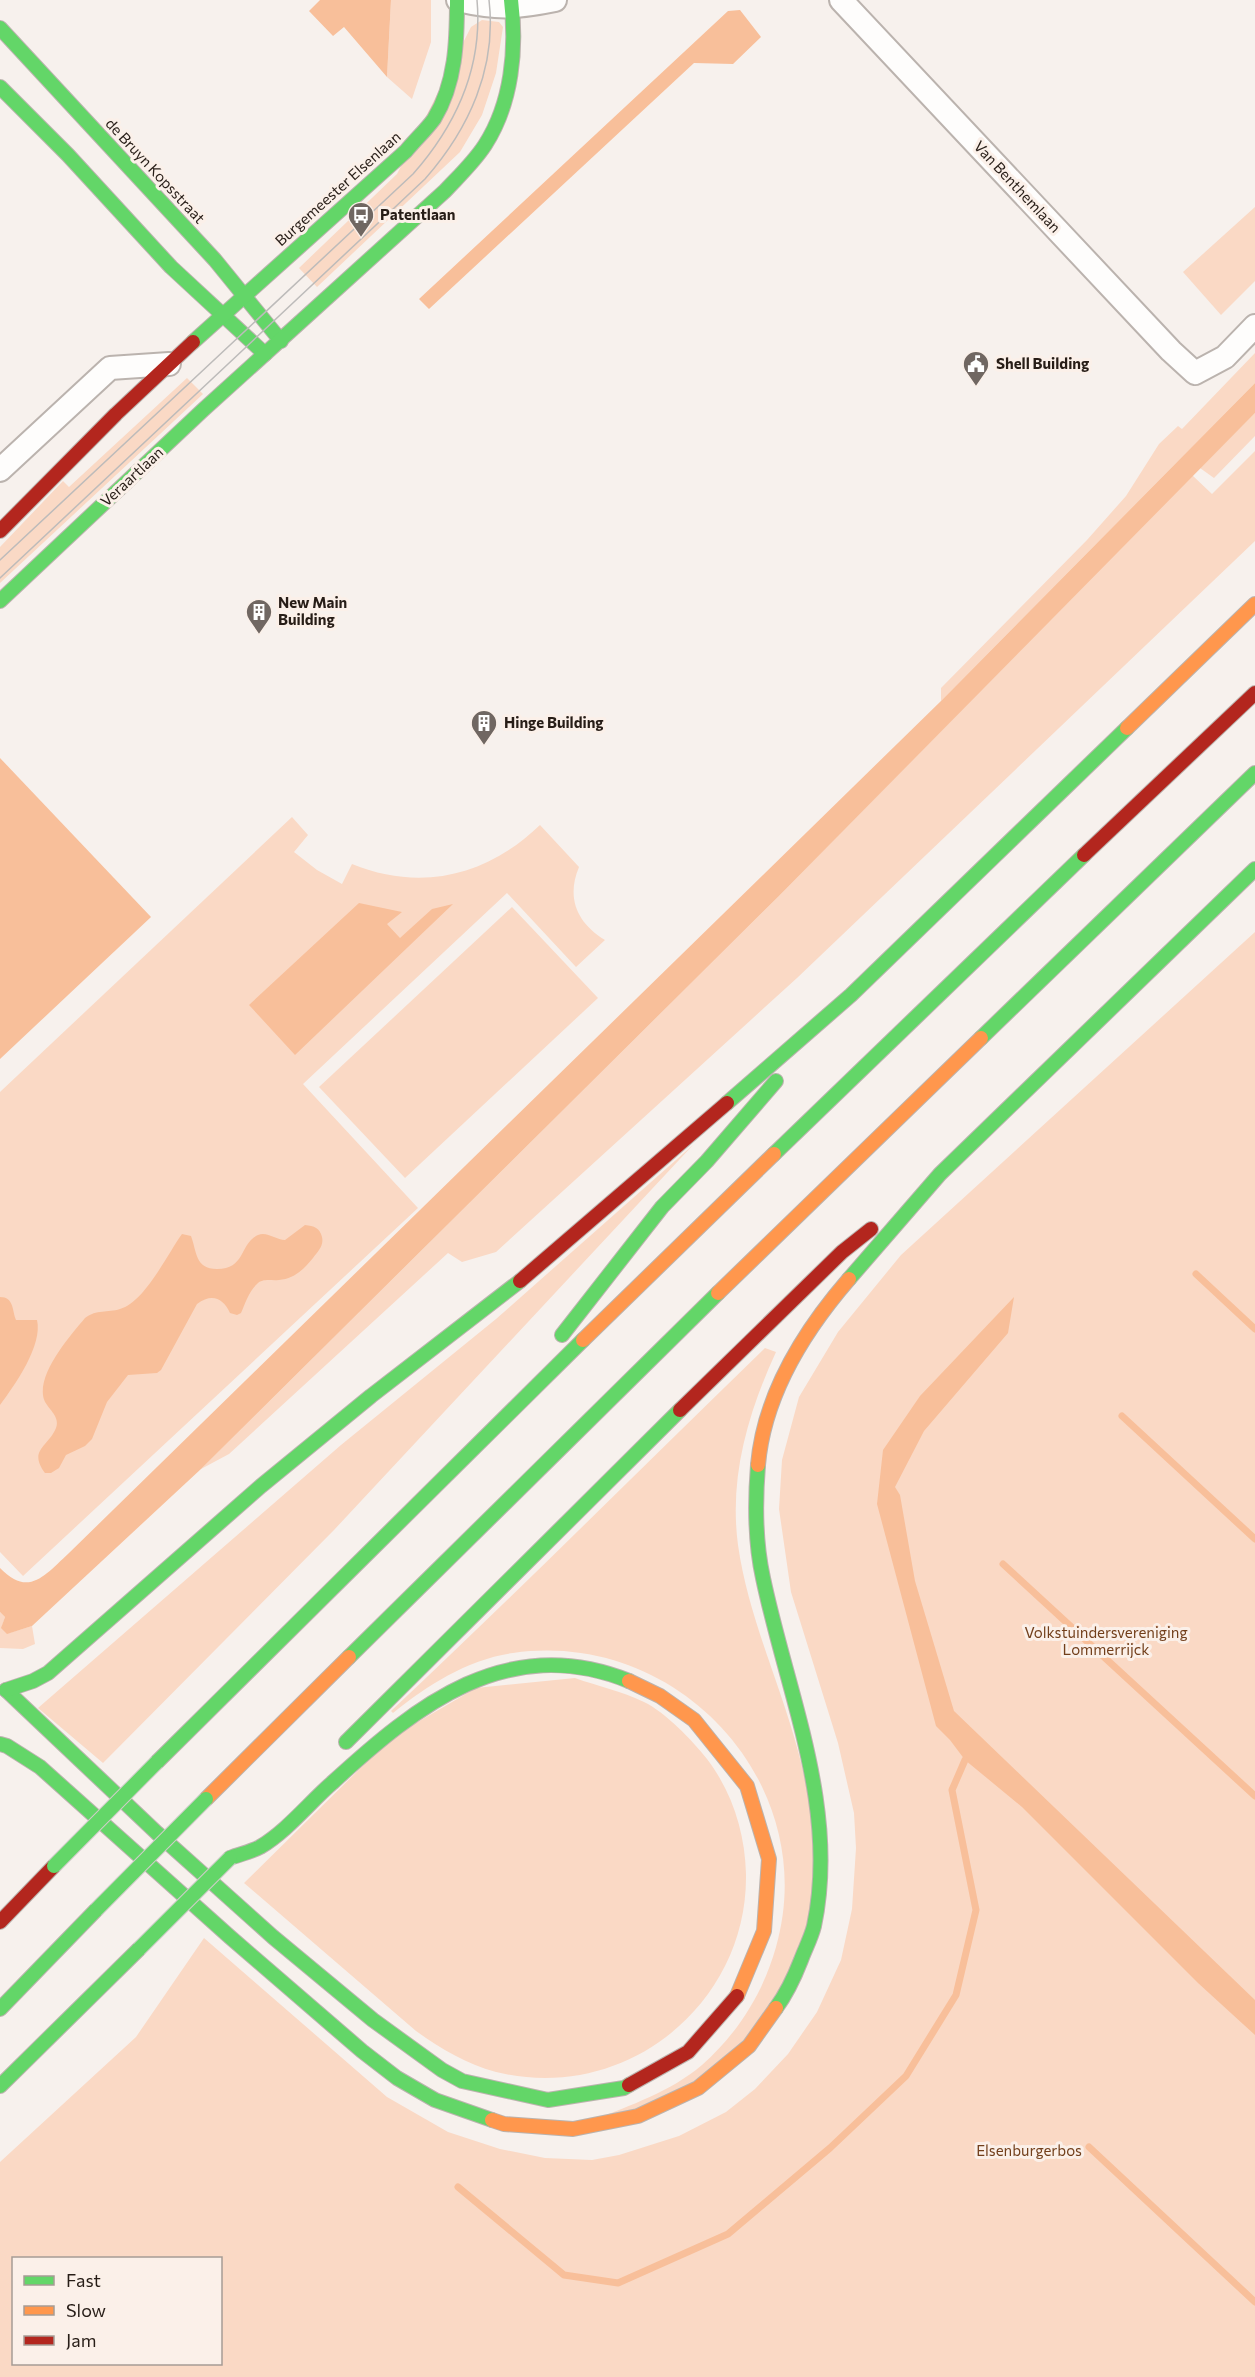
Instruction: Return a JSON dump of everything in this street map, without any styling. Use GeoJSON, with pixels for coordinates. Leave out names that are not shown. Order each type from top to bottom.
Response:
{"type":"FeatureCollection","features":[{"type":"Feature","properties":{"kind":"main road","name":"Burgemeester Elsenlaan"},"geometry":{"type":"LineString","coordinates":[[223,315],[406,151],[434,118],[448,86],[457,50],[457,0]]}},
{"type":"Feature","properties":{"kind":"main road"},"geometry":{"type":"LineString","coordinates":[[0,87],[68,155],[171,267],[265,354],[445,191],[486,144],[507,91],[513,60],[512,4]]}},
{"type":"Feature","properties":{"kind":"main road","name":"de Bruyn Kopsstraat"},"geometry":{"type":"LineString","coordinates":[[0,28],[215,260],[281,341]]}},
{"type":"Feature","properties":{"kind":"main road"},"geometry":{"type":"LineString","coordinates":[[0,531],[116,414],[223,315]]}},
{"type":"Feature","properties":{"kind":"main road","name":"Veraartlaan"},"geometry":{"type":"LineString","coordinates":[[0,602],[265,354]]}},
{"type":"Feature","properties":{"kind":"main road"},"geometry":{"type":"LineString","coordinates":[[2,1689],[33,1681],[62,1661],[261,1485],[371,1396],[544,1262],[851,995],[1255,603]]}},
{"type":"Feature","properties":{"kind":"main road"},"geometry":{"type":"LineString","coordinates":[[0,1922],[488,1432],[1058,879],[1255,693]]}},
{"type":"Feature","properties":{"kind":"main road"},"geometry":{"type":"LineString","coordinates":[[0,2008],[206,1799],[646,1361],[1255,773]]}},
{"type":"Feature","properties":{"kind":"main road"},"geometry":{"type":"LineString","coordinates":[[2,1743],[34,1762],[337,2030],[404,2083],[435,2100],[466,2114],[500,2123],[530,2129],[572,2130],[643,2116],[681,2099],[743,2052],[778,2009],[797,1975],[808,1948],[815,1920],[822,1855],[818,1814],[808,1758],[762,1576],[755,1503],[758,1461],[767,1418],[795,1351],[824,1308],[940,1174],[1255,869]]}},
{"type":"Feature","properties":{"kind":"main road"},"geometry":{"type":"LineString","coordinates":[[488,1432],[662,1207],[707,1161],[851,995]]}},
{"type":"Feature","properties":{"kind":"main road"},"geometry":{"type":"LineString","coordinates":[[339,1749],[842,1252],[940,1174]]}},
{"type":"Feature","properties":{"kind":"main road"},"geometry":{"type":"LineString","coordinates":[[778,1636],[822,1754]]}},
{"type":"Feature","properties":{"kind":"main road"},"geometry":{"type":"LineString","coordinates":[[0,2086],[139,1949],[230,1858],[255,1843],[393,1728],[435,1698],[482,1676],[538,1666],[569,1667],[600,1672],[630,1681],[656,1693],[680,1709],[722,1749],[737,1770],[758,1815],[766,1844],[769,1896],[761,1946],[742,1990],[713,2029],[680,2060],[643,2081],[604,2095],[576,2100],[548,2101],[504,2094],[442,2071],[375,2023],[256,1923],[70,1752],[2,1689]]}},
{"type":"Feature","properties":{"kind":"main road"},"geometry":{"type":"LineString","coordinates":[[2,1743],[30,1776],[298,2014]]}},
{"type":"Feature","properties":{"kind":"main road"},"geometry":{"type":"LineString","coordinates":[[336,2047],[400,2096]]}},
{"type":"Feature","properties":{"kind":"street"},"geometry":{"type":"LineString","coordinates":[[457,0],[490,7],[512,4],[534,6],[555,0]]}},
{"type":"Feature","properties":{"kind":"street","name":"Van Benthemlaan"},"geometry":{"type":"LineString","coordinates":[[841,0],[1171,351],[1195,373],[1225,357],[1255,326]]}},
{"type":"Feature","properties":{"kind":"street"},"geometry":{"type":"LineString","coordinates":[[0,470],[110,368],[169,364]]}},
{"type":"Feature","properties":{"kind":"green space"},"geometry":{"type":"Polygon","coordinates":[[[391,0],[431,0],[431,42],[412,99],[387,77],[391,0]]]}},
{"type":"Feature","properties":{"kind":"green space"},"geometry":{"type":"Polygon","coordinates":[[[482,20],[499,22],[503,27],[496,73],[482,115],[460,152],[317,287],[299,268],[397,174],[471,27],[482,20]]]}},
{"type":"Feature","properties":{"kind":"green space"},"geometry":{"type":"Polygon","coordinates":[[[1255,207],[1255,281],[1221,315],[1183,272],[1255,207]]]}},
{"type":"Feature","properties":{"kind":"green space"},"geometry":{"type":"Polygon","coordinates":[[[1255,353],[1255,383],[941,701],[941,688],[1087,540],[1126,496],[1159,444],[1178,426],[1182,429],[1255,353]]]}},
{"type":"Feature","properties":{"kind":"green space"},"geometry":{"type":"Polygon","coordinates":[[[187,378],[203,394],[0,583],[0,547],[63,481],[69,487],[187,378]]]}},
{"type":"Feature","properties":{"kind":"green space"},"geometry":{"type":"Polygon","coordinates":[[[1255,413],[1255,436],[1214,478],[1200,468],[1255,413]]]}},
{"type":"Feature","properties":{"kind":"green space"},"geometry":{"type":"Polygon","coordinates":[[[1255,451],[1255,541],[797,978],[496,1252],[462,1262],[448,1253],[229,1454],[201,1469],[779,896],[1192,475],[1212,494],[1255,451]]]}},
{"type":"Feature","properties":{"kind":"green space"},"geometry":{"type":"Polygon","coordinates":[[[292,817],[308,835],[294,852],[317,870],[342,884],[352,864],[403,877],[452,874],[498,857],[540,825],[579,867],[574,889],[577,909],[587,926],[605,940],[576,967],[507,893],[303,1084],[418,1208],[23,1576],[0,1552],[0,1092],[292,817]]]}},
{"type":"Feature","properties":{"kind":"green space"},"geometry":{"type":"Polygon","coordinates":[[[512,907],[598,998],[405,1178],[319,1087],[512,907]]]}},
{"type":"Feature","properties":{"kind":"green space","name":"Elsenburgerbos"},"geometry":{"type":"Polygon","coordinates":[[[1255,932],[1255,2377],[0,2377],[0,2162],[136,2037],[204,1938],[387,2097],[448,2132],[500,2149],[545,2158],[592,2160],[619,2155],[679,2136],[726,2112],[755,2089],[788,2054],[817,2012],[841,1960],[852,1909],[856,1848],[854,1813],[838,1743],[791,1592],[779,1509],[782,1460],[799,1397],[838,1332],[901,1255],[1255,932]]]}},
{"type":"Feature","properties":{"kind":"green space"},"geometry":{"type":"Polygon","coordinates":[[[693,1145],[334,1530],[103,1763],[38,1708],[341,1445],[496,1319],[693,1145]]]}},
{"type":"Feature","properties":{"kind":"green space"},"geometry":{"type":"Polygon","coordinates":[[[765,1348],[776,1352],[757,1398],[743,1446],[736,1495],[736,1520],[738,1545],[750,1603],[796,1743],[806,1783],[815,1846],[815,1870],[812,1903],[805,1936],[793,1968],[778,1997],[759,2025],[711,2072],[661,2101],[593,2120],[677,2083],[702,2065],[738,2026],[764,1980],[776,1947],[785,1887],[778,1829],[757,1776],[724,1730],[681,1693],[631,1666],[574,1652],[513,1653],[480,1661],[434,1683],[393,1713],[391,1711],[765,1348]]]}},
{"type":"Feature","properties":{"kind":"green space"},"geometry":{"type":"Polygon","coordinates":[[[0,1612],[5,1617],[2,1626],[9,1633],[32,1626],[35,1644],[23,1649],[0,1648],[0,1612]]]}},
{"type":"Feature","properties":{"kind":"green space"},"geometry":{"type":"Polygon","coordinates":[[[575,1678],[627,1695],[652,1707],[686,1736],[716,1772],[736,1813],[743,1843],[746,1874],[741,1921],[726,1965],[702,2003],[670,2034],[632,2058],[589,2073],[544,2078],[496,2072],[454,2055],[416,2031],[244,1883],[392,1737],[476,1688],[575,1678]]]}},
{"type":"Feature","properties":{"kind":"shaded area"},"geometry":{"type":"Polygon","coordinates":[[[320,0],[391,0],[387,77],[344,27],[333,36],[309,11],[320,0]]]}},
{"type":"Feature","properties":{"kind":"shaded area"},"geometry":{"type":"Polygon","coordinates":[[[740,10],[761,37],[733,64],[694,63],[429,309],[419,299],[728,11],[740,10]]]}},
{"type":"Feature","properties":{"kind":"shaded area"},"geometry":{"type":"Polygon","coordinates":[[[1255,383],[1255,413],[779,896],[201,1469],[32,1626],[7,1634],[1,1628],[5,1617],[0,1612],[0,1568],[10,1577],[28,1582],[44,1575],[60,1561],[941,701],[1255,383]]]}},
{"type":"Feature","properties":{"kind":"shaded area"},"geometry":{"type":"Polygon","coordinates":[[[0,758],[151,917],[0,1059],[0,758]]]}},
{"type":"Feature","properties":{"kind":"shaded area"},"geometry":{"type":"Polygon","coordinates":[[[359,903],[402,912],[387,924],[400,938],[432,909],[453,904],[295,1055],[249,1005],[359,903]]]}},
{"type":"Feature","properties":{"kind":"shaded area"},"geometry":{"type":"Polygon","coordinates":[[[305,1225],[318,1230],[322,1240],[319,1251],[302,1270],[284,1279],[259,1282],[249,1294],[241,1313],[237,1315],[230,1313],[224,1304],[216,1299],[208,1299],[197,1304],[161,1370],[157,1373],[128,1375],[107,1402],[92,1439],[85,1446],[66,1455],[59,1468],[51,1473],[45,1473],[38,1459],[39,1454],[53,1434],[57,1423],[44,1400],[43,1385],[57,1354],[85,1318],[98,1312],[120,1309],[129,1305],[147,1287],[182,1234],[191,1236],[198,1258],[204,1266],[217,1269],[226,1268],[238,1261],[248,1244],[258,1235],[265,1234],[285,1240],[305,1225]]]}},
{"type":"Feature","properties":{"kind":"shaded area"},"geometry":{"type":"Polygon","coordinates":[[[0,1297],[8,1299],[16,1320],[37,1320],[38,1330],[32,1353],[0,1405],[0,1297]]]}},
{"type":"Feature","properties":{"kind":"shaded area"},"geometry":{"type":"Polygon","coordinates":[[[1014,1297],[1008,1333],[924,1431],[895,1487],[900,1495],[915,1581],[954,1711],[1255,2000],[1255,2035],[1198,1983],[1022,1807],[965,1760],[936,1726],[877,1504],[883,1450],[920,1396],[1014,1297]]]}},
{"type":"Feature","properties":{"kind":"waterway"},"geometry":{"type":"LineString","coordinates":[[1196,1274],[1255,1329]]}},
{"type":"Feature","properties":{"kind":"waterway"},"geometry":{"type":"LineString","coordinates":[[1122,1416],[1255,1539]]}},
{"type":"Feature","properties":{"kind":"waterway"},"geometry":{"type":"LineString","coordinates":[[1003,1564],[1255,1796]]}},
{"type":"Feature","properties":{"kind":"waterway"},"geometry":{"type":"LineString","coordinates":[[458,2187],[564,2275],[618,2283],[728,2234],[830,2148],[906,2076],[956,1995],[976,1910],[952,1790],[965,1760]]}},
{"type":"Feature","properties":{"kind":"waterway"},"geometry":{"type":"LineString","coordinates":[[1089,2147],[1255,2302]]}},
{"type":"Feature","properties":{"kind":"tram line"},"geometry":{"type":"LineString","coordinates":[[0,560],[413,174],[442,136],[463,94],[476,49],[477,0]]}},
{"type":"Feature","properties":{"kind":"tram line"},"geometry":{"type":"LineString","coordinates":[[0,578],[425,179],[455,140],[476,96],[489,50],[489,0]]}},
{"type":"Feature","properties":{"kind":"traffic: fast"},"geometry":{"type":"LineString","coordinates":[[193,342],[406,151],[431,123],[447,91],[451,76],[456,46],[457,0]]}},
{"type":"Feature","properties":{"kind":"traffic: fast"},"geometry":{"type":"LineString","coordinates":[[0,601],[203,410],[445,191],[471,163],[494,129],[507,94],[513,56],[511,0]]}},
{"type":"Feature","properties":{"kind":"traffic: fast"},"geometry":{"type":"LineString","coordinates":[[0,28],[215,260],[281,341]]}},
{"type":"Feature","properties":{"kind":"traffic: fast"},"geometry":{"type":"LineString","coordinates":[[0,87],[68,155],[171,267],[265,354]]}},
{"type":"Feature","properties":{"kind":"traffic: fast"},"geometry":{"type":"LineString","coordinates":[[727,1103],[851,995],[1127,728]]}},
{"type":"Feature","properties":{"kind":"traffic: fast"},"geometry":{"type":"LineString","coordinates":[[981,1038],[1255,773]]}},
{"type":"Feature","properties":{"kind":"traffic: fast"},"geometry":{"type":"LineString","coordinates":[[774,1154],[1084,855]]}},
{"type":"Feature","properties":{"kind":"traffic: fast"},"geometry":{"type":"LineString","coordinates":[[849,1279],[940,1174],[1255,869]]}},
{"type":"Feature","properties":{"kind":"traffic: fast"},"geometry":{"type":"LineString","coordinates":[[562,1335],[662,1207],[707,1161],[776,1081]]}},
{"type":"Feature","properties":{"kind":"traffic: fast"},"geometry":{"type":"LineString","coordinates":[[6,1690],[48,1673],[261,1486],[371,1396],[520,1281]]}},
{"type":"Feature","properties":{"kind":"traffic: fast"},"geometry":{"type":"LineString","coordinates":[[349,1657],[718,1293]]}},
{"type":"Feature","properties":{"kind":"traffic: fast"},"geometry":{"type":"LineString","coordinates":[[157,1762],[583,1340]]}},
{"type":"Feature","properties":{"kind":"traffic: fast"},"geometry":{"type":"LineString","coordinates":[[346,1742],[680,1410]]}},
{"type":"Feature","properties":{"kind":"traffic: fast"},"geometry":{"type":"LineString","coordinates":[[758,1465],[756,1522],[760,1564],[807,1751],[820,1838],[820,1882],[814,1926],[793,1979],[776,2008]]}},
{"type":"Feature","properties":{"kind":"traffic: fast"},"geometry":{"type":"LineString","coordinates":[[230,1858],[257,1849],[270,1840],[397,1727],[431,1704],[467,1684],[504,1671],[543,1665],[585,1668],[629,1681]]}},
{"type":"Feature","properties":{"kind":"traffic: fast"},"geometry":{"type":"LineString","coordinates":[[6,1690],[157,1833],[273,1937],[373,2020],[442,2070],[462,2081],[548,2100],[624,2088],[629,2085]]}},
{"type":"Feature","properties":{"kind":"traffic: fast"},"geometry":{"type":"LineString","coordinates":[[0,1744],[40,1767],[230,1937],[362,2051],[397,2078],[435,2100],[492,2120]]}},
{"type":"Feature","properties":{"kind":"traffic: fast"},"geometry":{"type":"LineString","coordinates":[[54,1866],[157,1762]]}},
{"type":"Feature","properties":{"kind":"traffic: fast"},"geometry":{"type":"LineString","coordinates":[[96,1910],[206,1799]]}},
{"type":"Feature","properties":{"kind":"traffic: fast"},"geometry":{"type":"LineString","coordinates":[[139,1949],[230,1858]]}},
{"type":"Feature","properties":{"kind":"traffic: fast"},"geometry":{"type":"LineString","coordinates":[[0,2009],[96,1910]]}},
{"type":"Feature","properties":{"kind":"traffic: fast"},"geometry":{"type":"LineString","coordinates":[[0,2086],[139,1949]]}},
{"type":"Feature","properties":{"kind":"traffic: slow"},"geometry":{"type":"LineString","coordinates":[[1127,728],[1255,604]]}},
{"type":"Feature","properties":{"kind":"traffic: slow"},"geometry":{"type":"LineString","coordinates":[[718,1293],[981,1038]]}},
{"type":"Feature","properties":{"kind":"traffic: slow"},"geometry":{"type":"LineString","coordinates":[[583,1340],[774,1154]]}},
{"type":"Feature","properties":{"kind":"traffic: slow"},"geometry":{"type":"LineString","coordinates":[[758,1465],[768,1413],[789,1365],[817,1320],[849,1279]]}},
{"type":"Feature","properties":{"kind":"traffic: slow"},"geometry":{"type":"LineString","coordinates":[[206,1799],[349,1657]]}},
{"type":"Feature","properties":{"kind":"traffic: slow"},"geometry":{"type":"LineString","coordinates":[[629,1681],[660,1696],[694,1720],[747,1786],[769,1859],[764,1931],[737,1996]]}},
{"type":"Feature","properties":{"kind":"traffic: slow"},"geometry":{"type":"LineString","coordinates":[[492,2120],[504,2124],[573,2129],[638,2116],[698,2088],[749,2046],[776,2008]]}},
{"type":"Feature","properties":{"kind":"traffic: jam"},"geometry":{"type":"LineString","coordinates":[[0,531],[116,414],[193,342]]}},
{"type":"Feature","properties":{"kind":"traffic: jam"},"geometry":{"type":"LineString","coordinates":[[1084,855],[1255,693]]}},
{"type":"Feature","properties":{"kind":"traffic: jam"},"geometry":{"type":"LineString","coordinates":[[520,1281],[727,1103]]}},
{"type":"Feature","properties":{"kind":"traffic: jam"},"geometry":{"type":"LineString","coordinates":[[680,1410],[842,1252],[871,1229]]}},
{"type":"Feature","properties":{"kind":"traffic: jam"},"geometry":{"type":"LineString","coordinates":[[0,1922],[54,1866]]}},
{"type":"Feature","properties":{"kind":"traffic: jam"},"geometry":{"type":"LineString","coordinates":[[629,2085],[688,2052],[737,1996]]}},
{"type":"Feature","properties":{"kind":"place","name":"Patentlaan"},"geometry":{"type":"Point","coordinates":[361,238]}},
{"type":"Feature","properties":{"kind":"place","name":"Shell Building"},"geometry":{"type":"Point","coordinates":[976,387]}},
{"type":"Feature","properties":{"kind":"place","name":"New Main Building"},"geometry":{"type":"Point","coordinates":[259,635]}},
{"type":"Feature","properties":{"kind":"place","name":"Hinge Building"},"geometry":{"type":"Point","coordinates":[484,746]}},
{"type":"Feature","properties":{"kind":"park label","name":"Volkstuindersvereniging Lommerrijck"},"geometry":{"type":"Point","coordinates":[1106,1642]}}]}
